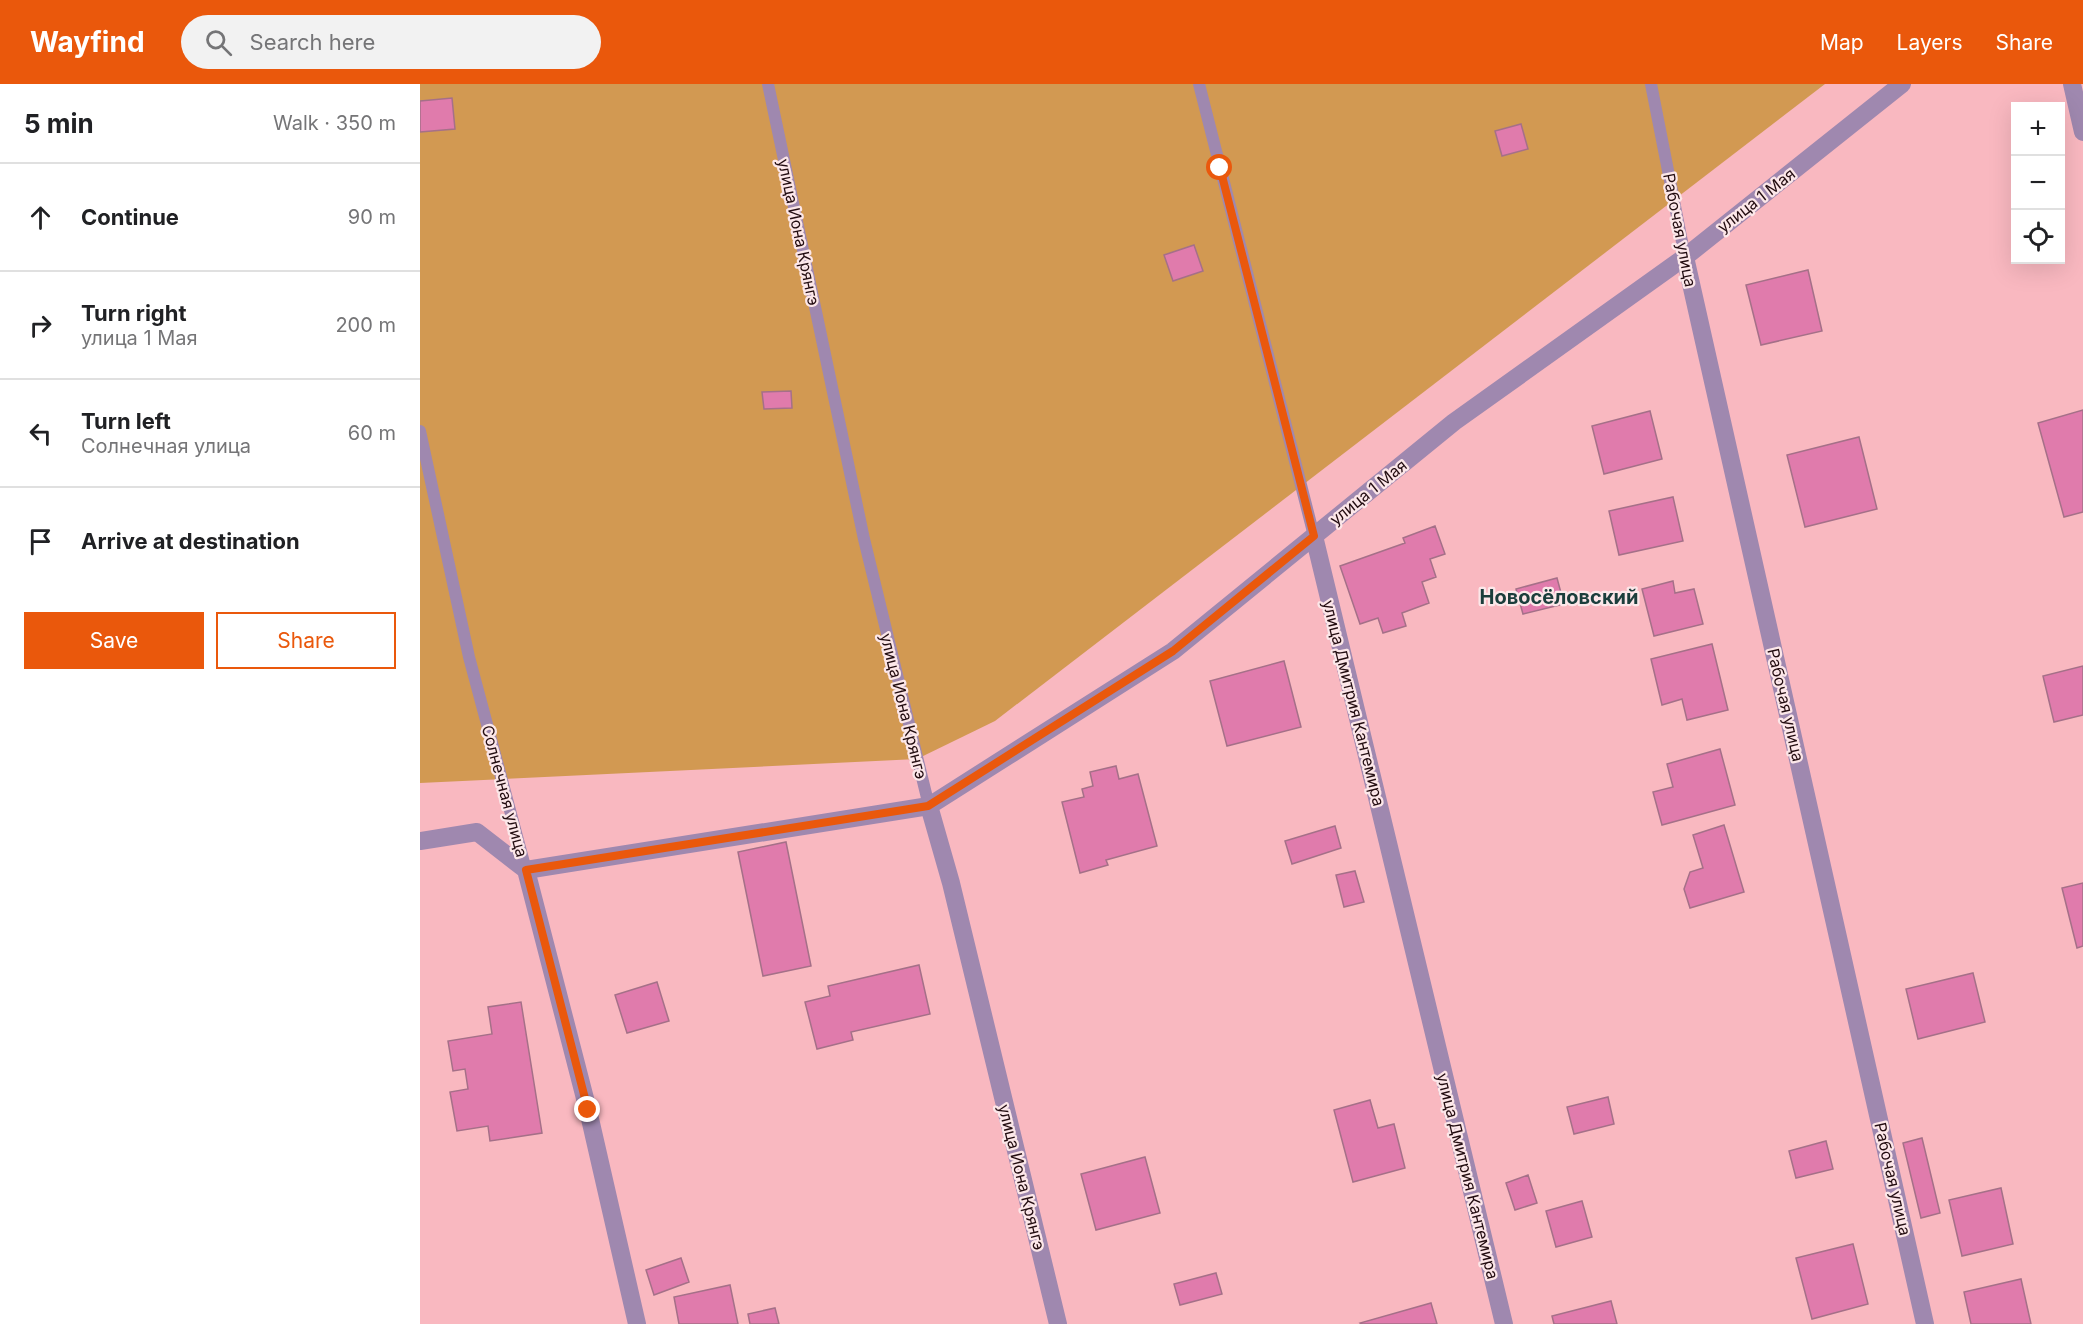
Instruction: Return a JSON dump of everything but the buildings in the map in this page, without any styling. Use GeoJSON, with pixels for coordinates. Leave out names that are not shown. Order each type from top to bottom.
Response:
{"type":"FeatureCollection","features":[{"type":"Feature","properties":{"kind":"street","name":"улица 1 Мая"},"geometry":{"type":"LineString","coordinates":[[526,870],[928,806],[1173,651],[1454,422],[1685,257],[1902,84]]}},
{"type":"Feature","properties":{"kind":"street"},"geometry":{"type":"LineString","coordinates":[[2072,84],[2083,132]]}},
{"type":"Feature","properties":{"kind":"street","name":"Рабочая улица"},"geometry":{"type":"LineString","coordinates":[[1685,257],[1925,1324]]}},
{"type":"Feature","properties":{"kind":"street","name":"улица Дмитрия Кантемира"},"geometry":{"type":"LineString","coordinates":[[1314,536],[1503,1324]]}},
{"type":"Feature","properties":{"kind":"street","name":"улица Иона Крянгэ"},"geometry":{"type":"LineString","coordinates":[[928,806],[951,883],[1058,1324]]}},
{"type":"Feature","properties":{"kind":"street"},"geometry":{"type":"LineString","coordinates":[[420,841],[477,832],[526,870]]}},
{"type":"Feature","properties":{"kind":"street","name":"Солнечная улица"},"geometry":{"type":"LineString","coordinates":[[526,870],[588,1110],[637,1324]]}},
{"type":"Feature","properties":{"kind":"lane","name":"улица Иона Крянгэ"},"geometry":{"type":"LineString","coordinates":[[768,84],[864,539],[928,806]]}},
{"type":"Feature","properties":{"kind":"lane","name":"улица Дмитрия Кантемира"},"geometry":{"type":"LineString","coordinates":[[1200,84],[1314,536]]}},
{"type":"Feature","properties":{"kind":"lane","name":"Рабочая улица"},"geometry":{"type":"LineString","coordinates":[[1652,84],[1685,257]]}},
{"type":"Feature","properties":{"kind":"lane","name":"Солнечная улица"},"geometry":{"type":"LineString","coordinates":[[420,431],[469,657],[526,870]]}},
{"type":"Feature","properties":{"kind":"shaded area"},"geometry":{"type":"Polygon","coordinates":[[[420,84],[1825,84],[995,721],[917,759],[420,783],[420,84]]]}},
{"type":"Feature","properties":{"kind":"district","name":"Новосёловский"},"geometry":{"type":"Point","coordinates":[1559,597]}},
{"type":"Feature","properties":{"kind":"route"},"geometry":{"type":"LineString","coordinates":[[588,1110],[526,870],[928,806],[1173,651],[1314,536],[1220,168]]}}]}
